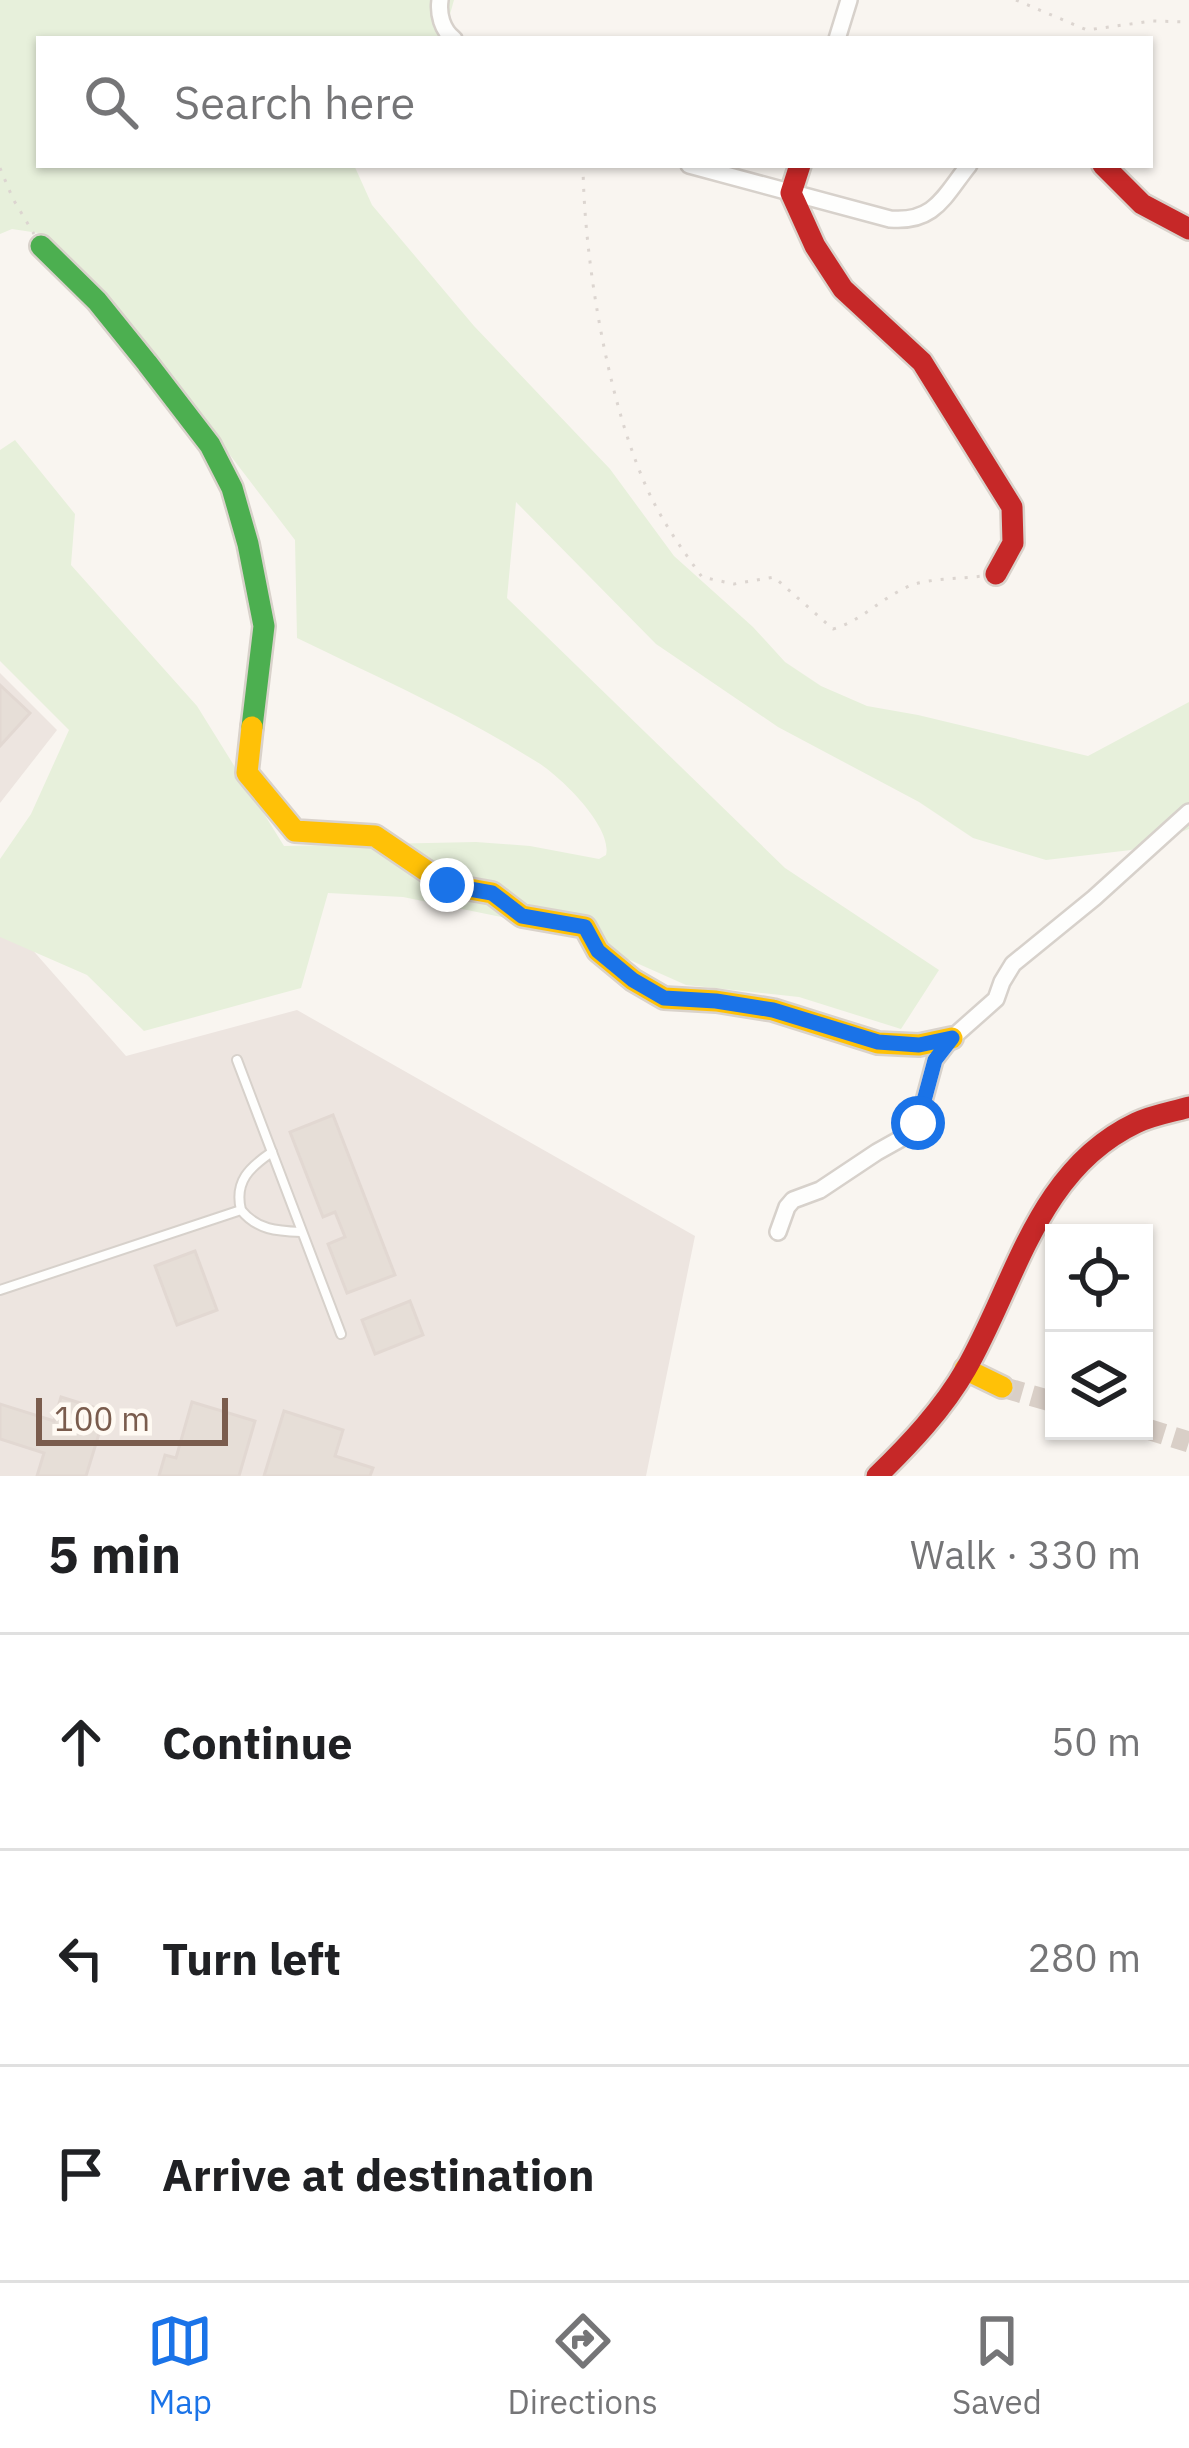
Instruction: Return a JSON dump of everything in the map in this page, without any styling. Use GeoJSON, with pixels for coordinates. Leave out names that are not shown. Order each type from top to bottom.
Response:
{"type":"FeatureCollection","features":[{"type":"Feature","properties":{"kind":"street"},"geometry":{"type":"LineString","coordinates":[[440,0],[438,12],[450,36]]}},
{"type":"Feature","properties":{"kind":"street"},"geometry":{"type":"LineString","coordinates":[[838,36],[849,0]]}},
{"type":"Feature","properties":{"kind":"street"},"geometry":{"type":"LineString","coordinates":[[699,168],[907,221],[928,215],[967,168]]}},
{"type":"Feature","properties":{"kind":"street"},"geometry":{"type":"LineString","coordinates":[[799,168],[791,194],[815,246],[843,289],[922,362],[1012,507],[1017,531],[1012,552],[995,574]]}},
{"type":"Feature","properties":{"kind":"street"},"geometry":{"type":"LineString","coordinates":[[1105,168],[1142,204],[1189,229]]}},
{"type":"Feature","properties":{"kind":"street"},"geometry":{"type":"LineString","coordinates":[[41,246],[135,347],[210,445],[232,488],[264,626],[247,773],[295,831],[375,836],[447,885],[492,893],[522,916],[585,927],[598,951],[664,998],[773,1010],[878,1042],[919,1045],[952,1038]]}},
{"type":"Feature","properties":{"kind":"street"},"geometry":{"type":"LineString","coordinates":[[778,1232],[793,1200],[820,1190],[911,1133],[935,1060],[996,999],[1012,964],[1189,812]]}},
{"type":"Feature","properties":{"kind":"street"},"geometry":{"type":"LineString","coordinates":[[877,1476],[944,1403],[1037,1219],[1066,1173],[1133,1123],[1189,1107]]}},
{"type":"Feature","properties":{"kind":"street"},"geometry":{"type":"LineString","coordinates":[[965,1369],[1002,1387]]}},
{"type":"Feature","properties":{"kind":"lane"},"geometry":{"type":"LineString","coordinates":[[237,1060],[341,1334]]}},
{"type":"Feature","properties":{"kind":"lane"},"geometry":{"type":"LineString","coordinates":[[272,1152],[243,1178],[238,1191],[241,1210],[257,1225],[301,1232]]}},
{"type":"Feature","properties":{"kind":"lane"},"geometry":{"type":"LineString","coordinates":[[0,1290],[241,1210]]}},
{"type":"Feature","properties":{"kind":"path"},"geometry":{"type":"LineString","coordinates":[[1016,0],[1087,30],[1152,21],[1189,22]]}},
{"type":"Feature","properties":{"kind":"path"},"geometry":{"type":"LineString","coordinates":[[0,167],[41,246]]}},
{"type":"Feature","properties":{"kind":"path"},"geometry":{"type":"LineString","coordinates":[[583,168],[600,325],[624,423],[651,496],[702,577],[734,584],[774,577],[833,629],[850,625],[876,604],[915,584],[995,574]]}},
{"type":"Feature","properties":{"kind":"shaded area"},"geometry":{"type":"Polygon","coordinates":[[[0,673],[57,730],[0,803],[0,673]]]}},
{"type":"Feature","properties":{"kind":"shaded area"},"geometry":{"type":"Polygon","coordinates":[[[0,913],[126,1056],[297,1010],[695,1236],[646,1476],[0,1476],[0,913]]]}},
{"type":"Feature","properties":{"kind":"green space"},"geometry":{"type":"Polygon","coordinates":[[[0,0],[454,0],[444,36],[36,36],[36,168],[355,168],[372,205],[474,326],[610,469],[674,556],[785,662],[821,686],[867,706],[1088,756],[1189,702],[1189,829],[1131,850],[1046,860],[973,838],[919,802],[778,727],[656,644],[516,502],[507,598],[785,868],[939,970],[901,1029],[799,997],[686,985],[560,929],[403,897],[328,893],[301,988],[144,1031],[87,975],[0,937],[0,859],[31,814],[69,730],[0,661],[0,450],[15,440],[75,514],[71,565],[197,706],[284,846],[476,842],[599,859],[606,855],[606,844],[593,817],[547,769],[449,712],[297,638],[295,540],[103,289],[45,234],[12,229],[0,234],[0,0]]]}},
{"type":"Feature","properties":{"kind":"building"},"geometry":{"type":"Polygon","coordinates":[[[0,685],[30,713],[0,746],[0,685]]]}},
{"type":"Feature","properties":{"kind":"building"},"geometry":{"type":"Polygon","coordinates":[[[333,1115],[395,1275],[347,1293],[328,1244],[345,1237],[335,1212],[323,1217],[290,1132],[333,1115]]]}},
{"type":"Feature","properties":{"kind":"building"},"geometry":{"type":"Polygon","coordinates":[[[195,1251],[217,1310],[177,1325],[155,1266],[195,1251]]]}},
{"type":"Feature","properties":{"kind":"building"},"geometry":{"type":"Polygon","coordinates":[[[410,1301],[423,1335],[375,1354],[362,1320],[410,1301]]]}},
{"type":"Feature","properties":{"kind":"building"},"geometry":{"type":"Polygon","coordinates":[[[61,1397],[106,1411],[86,1476],[37,1476],[44,1453],[0,1439],[0,1404],[54,1421],[61,1397]]]}},
{"type":"Feature","properties":{"kind":"building"},"geometry":{"type":"Polygon","coordinates":[[[192,1402],[255,1421],[239,1476],[159,1476],[165,1455],[176,1458],[192,1402]]]}},
{"type":"Feature","properties":{"kind":"building"},"geometry":{"type":"Polygon","coordinates":[[[284,1411],[343,1430],[335,1456],[373,1468],[370,1476],[264,1476],[284,1411]]]}},
{"type":"Feature","properties":{"kind":"tunnel"},"geometry":{"type":"LineString","coordinates":[[1002,1387],[1045,1399]]}},
{"type":"Feature","properties":{"kind":"tunnel"},"geometry":{"type":"LineString","coordinates":[[1153,1431],[1189,1442]]}},
{"type":"Feature","properties":{"kind":"traffic: fast"},"geometry":{"type":"LineString","coordinates":[[41,246],[97,301],[147,363],[210,445],[232,488],[264,626],[252,727]]}},
{"type":"Feature","properties":{"kind":"traffic: slow"},"geometry":{"type":"LineString","coordinates":[[252,727],[247,773],[295,831],[375,836],[447,885],[492,893],[522,916],[585,927],[598,951],[664,998],[773,1010],[878,1043],[919,1045],[952,1038]]}},
{"type":"Feature","properties":{"kind":"traffic: slow"},"geometry":{"type":"LineString","coordinates":[[965,1369],[1002,1387]]}},
{"type":"Feature","properties":{"kind":"traffic: jam"},"geometry":{"type":"LineString","coordinates":[[799,168],[791,193],[815,246],[843,289],[922,362],[1012,507],[1013,543],[996,574]]}},
{"type":"Feature","properties":{"kind":"traffic: jam"},"geometry":{"type":"LineString","coordinates":[[1106,168],[1142,204],[1189,229]]}},
{"type":"Feature","properties":{"kind":"traffic: jam"},"geometry":{"type":"LineString","coordinates":[[877,1476],[957,1384],[1033,1231],[1075,1169],[1102,1143],[1136,1123],[1189,1107]]}},
{"type":"Feature","properties":{"kind":"route"},"geometry":{"type":"LineString","coordinates":[[447,885],[492,893],[522,916],[585,927],[598,951],[664,998],[773,1010],[878,1042],[919,1045],[952,1038],[935,1060],[918,1123]]}}]}
